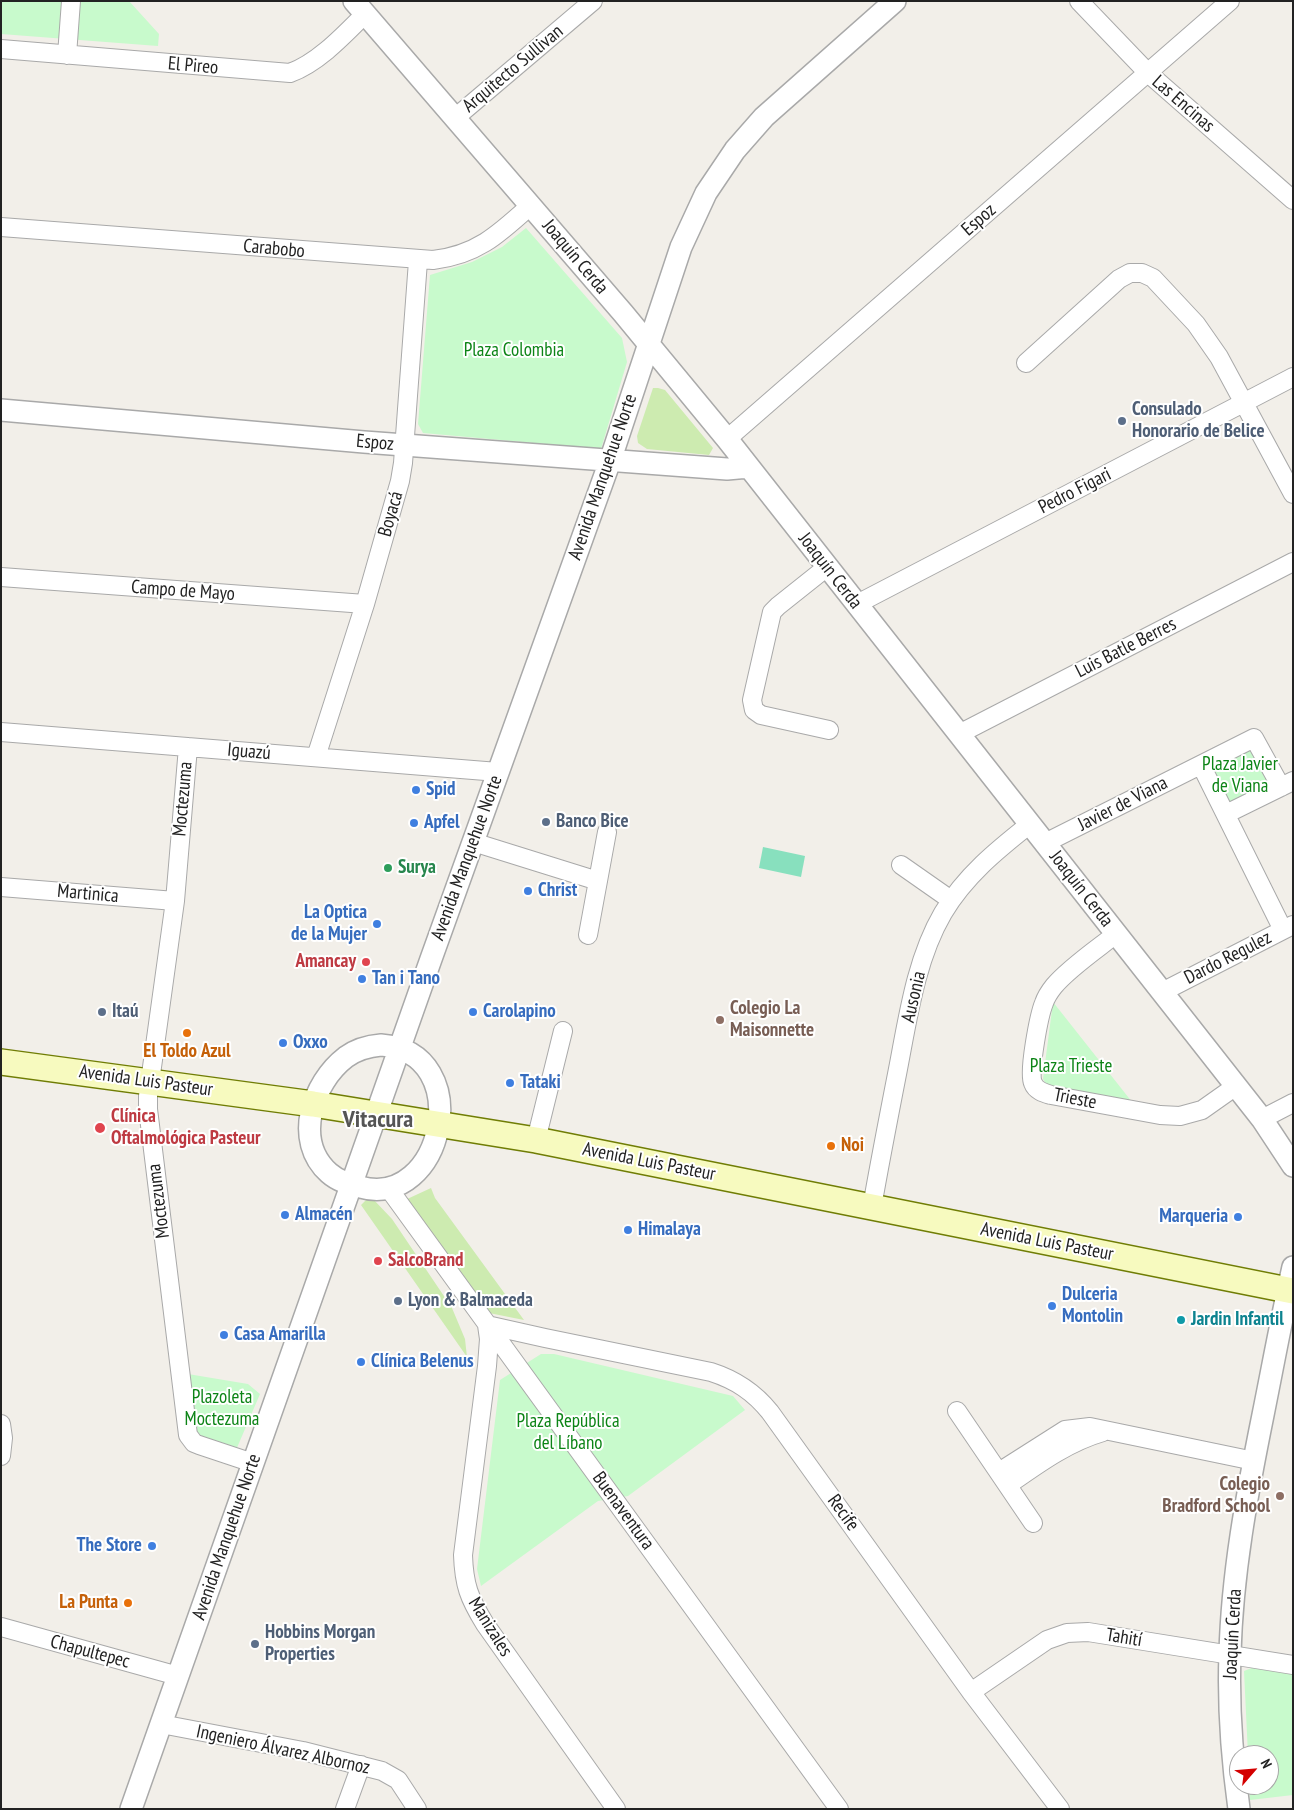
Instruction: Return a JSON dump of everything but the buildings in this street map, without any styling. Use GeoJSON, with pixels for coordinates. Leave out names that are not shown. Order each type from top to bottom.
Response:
{"type":"FeatureCollection","features":[{"type":"Feature","properties":{"kind":"main road","name":"Avenida Luis Pasteur"},"geometry":{"type":"LineString","coordinates":[[1,1062],[314,1104],[438,1123],[536,1140],[872,1207],[1291,1283]]}},
{"type":"Feature","properties":{"kind":"street"},"geometry":{"type":"LineString","coordinates":[[67,55],[71,1]]}},
{"type":"Feature","properties":{"kind":"street","name":"Arquitecto Sullivan"},"geometry":{"type":"LineString","coordinates":[[455,118],[593,1]]}},
{"type":"Feature","properties":{"kind":"street","name":"Avenida Manquehue Norte"},"geometry":{"type":"LineString","coordinates":[[131,1809],[472,842],[610,462],[681,247],[706,194],[735,150],[764,117],[895,1]]}},
{"type":"Feature","properties":{"kind":"street","name":"Las Encinas"},"geometry":{"type":"LineString","coordinates":[[1079,1],[1148,73],[1293,200]]}},
{"type":"Feature","properties":{"kind":"street","name":"Espoz"},"geometry":{"type":"LineString","coordinates":[[727,439],[1230,1]]}},
{"type":"Feature","properties":{"kind":"street","name":"El Pireo"},"geometry":{"type":"LineString","coordinates":[[1,49],[290,73],[304,68],[311,62],[359,8]]}},
{"type":"Feature","properties":{"kind":"street","name":"Joaquín Cerda"},"geometry":{"type":"LineString","coordinates":[[359,8],[531,205],[727,439],[1262,1119],[1290,1162],[1293,1178]]}},
{"type":"Feature","properties":{"kind":"street","name":"Carabobo"},"geometry":{"type":"LineString","coordinates":[[1,227],[418,261],[448,259],[474,250],[496,236],[531,205]]}},
{"type":"Feature","properties":{"kind":"street","name":"Boyacá"},"geometry":{"type":"LineString","coordinates":[[316,757],[365,604],[400,481],[418,261]]}},
{"type":"Feature","properties":{"kind":"street"},"geometry":{"type":"LineString","coordinates":[[1026,364],[1119,279],[1130,273],[1142,273],[1153,278],[1196,324],[1219,356],[1293,494]]}},
{"type":"Feature","properties":{"kind":"street","name":"Pedro Figari"},"geometry":{"type":"LineString","coordinates":[[857,604],[1293,377]]}},
{"type":"Feature","properties":{"kind":"street","name":"Espoz"},"geometry":{"type":"LineString","coordinates":[[1,410],[610,462],[727,469],[749,467]]}},
{"type":"Feature","properties":{"kind":"street","name":"Luis Batle Berres"},"geometry":{"type":"LineString","coordinates":[[959,734],[1293,562]]}},
{"type":"Feature","properties":{"kind":"street"},"geometry":{"type":"LineString","coordinates":[[827,567],[772,612],[752,700],[754,710],[761,715],[829,730]]}},
{"type":"Feature","properties":{"kind":"street","name":"Campo de Mayo"},"geometry":{"type":"LineString","coordinates":[[1,577],[365,604]]}},
{"type":"Feature","properties":{"kind":"street","name":"Iguazú"},"geometry":{"type":"LineString","coordinates":[[1,732],[498,772]]}},
{"type":"Feature","properties":{"kind":"street","name":"Javier de Viana"},"geometry":{"type":"LineString","coordinates":[[1045,843],[1254,738],[1287,784],[1226,814]]}},
{"type":"Feature","properties":{"kind":"street","name":"Moctezuma"},"geometry":{"type":"LineString","coordinates":[[188,747],[175,901],[148,1109],[188,1435],[194,1443],[253,1463]]}},
{"type":"Feature","properties":{"kind":"street"},"geometry":{"type":"LineString","coordinates":[[1201,766],[1288,927]]}},
{"type":"Feature","properties":{"kind":"street","name":"Ausonia"},"geometry":{"type":"LineString","coordinates":[[872,1207],[903,1043],[920,966],[936,926],[951,900],[983,863],[1030,824]]}},
{"type":"Feature","properties":{"kind":"street"},"geometry":{"type":"LineString","coordinates":[[588,935],[607,832]]}},
{"type":"Feature","properties":{"kind":"street"},"geometry":{"type":"LineString","coordinates":[[472,842],[598,881]]}},
{"type":"Feature","properties":{"kind":"street"},"geometry":{"type":"LineString","coordinates":[[901,865],[951,900]]}},
{"type":"Feature","properties":{"kind":"street","name":"Martinica"},"geometry":{"type":"LineString","coordinates":[[1,887],[175,901]]}},
{"type":"Feature","properties":{"kind":"street","name":"Dardo Regulez"},"geometry":{"type":"LineString","coordinates":[[1162,992],[1288,927]]}},
{"type":"Feature","properties":{"kind":"street","name":"Trieste"},"geometry":{"type":"LineString","coordinates":[[1116,934],[1062,978],[1049,992],[1042,1010],[1035,1047],[1031,1072],[1033,1085],[1038,1090],[1051,1096],[1170,1116],[1190,1114],[1202,1110],[1236,1086]]}},
{"type":"Feature","properties":{"kind":"street"},"geometry":{"type":"LineString","coordinates":[[536,1140],[564,1031]]}},
{"type":"Feature","properties":{"kind":"street"},"geometry":{"type":"LineString","coordinates":[[382,1045],[399,1048],[422,1062],[434,1078],[440,1104],[432,1148],[422,1164],[408,1179],[389,1189],[368,1190],[342,1182],[323,1167],[314,1151],[309,1131],[314,1104],[326,1080],[347,1056],[372,1046],[382,1045]]}},
{"type":"Feature","properties":{"kind":"street"},"geometry":{"type":"LineString","coordinates":[[1262,1119],[1293,1103]]}},
{"type":"Feature","properties":{"kind":"street","name":"Buenaventura"},"geometry":{"type":"LineString","coordinates":[[389,1189],[839,1809]]}},
{"type":"Feature","properties":{"kind":"street","name":"Joaquín Cerda"},"geometry":{"type":"LineString","coordinates":[[1239,1809],[1232,1737],[1230,1654],[1242,1532],[1254,1460],[1291,1283]]}},
{"type":"Feature","properties":{"kind":"street","name":"Recife"},"geometry":{"type":"LineString","coordinates":[[487,1325],[711,1372],[732,1380],[747,1389],[770,1412],[971,1692],[1060,1809]]}},
{"type":"Feature","properties":{"kind":"street","name":"Manizales"},"geometry":{"type":"LineString","coordinates":[[487,1325],[489,1339],[487,1366],[463,1554],[464,1581],[472,1601],[485,1624],[616,1809]]}},
{"type":"Feature","properties":{"kind":"street"},"geometry":{"type":"LineString","coordinates":[[513,1360],[522,1346],[528,1342],[544,1338]]}},
{"type":"Feature","properties":{"kind":"street"},"geometry":{"type":"LineString","coordinates":[[957,1411],[1033,1522]]}},
{"type":"Feature","properties":{"kind":"street"},"geometry":{"type":"LineString","coordinates":[[1,1424],[3,1438],[1,1456]]}},
{"type":"Feature","properties":{"kind":"street"},"geometry":{"type":"LineString","coordinates":[[1004,1478],[1086,1438],[1107,1431],[1254,1460]]}},
{"type":"Feature","properties":{"kind":"street","name":"Chapultepec"},"geometry":{"type":"LineString","coordinates":[[1,1627],[178,1676]]}},
{"type":"Feature","properties":{"kind":"street","name":"Tahití"},"geometry":{"type":"LineString","coordinates":[[971,1692],[1040,1644],[1066,1633],[1088,1632],[1293,1665]]}},
{"type":"Feature","properties":{"kind":"street","name":"Ingeniero Álvarez Albornoz"},"geometry":{"type":"LineString","coordinates":[[161,1724],[303,1751],[388,1773],[402,1785],[417,1809]]}},
{"type":"Feature","properties":{"kind":"street"},"geometry":{"type":"LineString","coordinates":[[345,1809],[361,1765]]}},
{"type":"Feature","properties":{"kind":"green space"},"geometry":{"type":"Polygon","coordinates":[[[1,1],[129,1],[159,34],[158,46],[1,34],[1,1]]]}},
{"type":"Feature","properties":{"kind":"green space","name":"Plaza Colombia"},"geometry":{"type":"Polygon","coordinates":[[[526,228],[622,338],[627,362],[601,449],[423,433],[418,424],[430,275],[472,262],[502,247],[526,228]]]}},
{"type":"Feature","properties":{"kind":"green space"},"geometry":{"type":"Polygon","coordinates":[[[653,388],[665,390],[713,448],[709,455],[647,449],[638,443],[637,436],[653,388]]]}},
{"type":"Feature","properties":{"kind":"green space","name":"Plaza Javier de Viana"},"geometry":{"type":"Polygon","coordinates":[[[1252,742],[1274,786],[1229,810],[1206,765],[1252,742]]]}},
{"type":"Feature","properties":{"kind":"green space"},"geometry":{"type":"Polygon","coordinates":[[[763,847],[805,856],[801,877],[759,868],[763,847]]]}},
{"type":"Feature","properties":{"kind":"green space","name":"Plaza Trieste"},"geometry":{"type":"Polygon","coordinates":[[[1053,1002],[1136,1107],[1049,1089],[1043,1079],[1053,1002]]]}},
{"type":"Feature","properties":{"kind":"green space"},"geometry":{"type":"Polygon","coordinates":[[[431,1188],[435,1198],[524,1320],[489,1313],[405,1200],[431,1188]]]}},
{"type":"Feature","properties":{"kind":"green space"},"geometry":{"type":"Polygon","coordinates":[[[367,1199],[374,1200],[392,1219],[452,1308],[465,1339],[467,1357],[361,1205],[367,1199]]]}},
{"type":"Feature","properties":{"kind":"green space","name":"Plaza República del Líbano"},"geometry":{"type":"Polygon","coordinates":[[[541,1354],[554,1354],[733,1396],[745,1410],[628,1496],[598,1501],[481,1586],[477,1569],[500,1380],[541,1354]]]}},
{"type":"Feature","properties":{"kind":"green space","name":"Plazoleta Moctezuma"},"geometry":{"type":"Polygon","coordinates":[[[188,1374],[248,1384],[260,1394],[236,1450],[202,1439],[196,1432],[188,1374]]]}},
{"type":"Feature","properties":{"kind":"green space"},"geometry":{"type":"Polygon","coordinates":[[[1254,1667],[1293,1672],[1293,1795],[1250,1800],[1250,1795],[1279,1795],[1279,1745],[1248,1745],[1244,1671],[1254,1667]]]}},
{"type":"Feature","properties":{"kind":"place","name":"Consulado Honorario de Belice"},"geometry":{"type":"Point","coordinates":[1122,421]}},
{"type":"Feature","properties":{"kind":"place","name":"Spid"},"geometry":{"type":"Point","coordinates":[416,790]}},
{"type":"Feature","properties":{"kind":"place","name":"Banco Bice"},"geometry":{"type":"Point","coordinates":[546,822]}},
{"type":"Feature","properties":{"kind":"place","name":"Apfel"},"geometry":{"type":"Point","coordinates":[414,823]}},
{"type":"Feature","properties":{"kind":"place","name":"Surya"},"geometry":{"type":"Point","coordinates":[388,868]}},
{"type":"Feature","properties":{"kind":"place","name":"Christ"},"geometry":{"type":"Point","coordinates":[528,891]}},
{"type":"Feature","properties":{"kind":"place","name":"La Optica de la Mujer"},"geometry":{"type":"Point","coordinates":[377,924]}},
{"type":"Feature","properties":{"kind":"place","name":"Amancay"},"geometry":{"type":"Point","coordinates":[366,962]}},
{"type":"Feature","properties":{"kind":"place","name":"Tan i Tano"},"geometry":{"type":"Point","coordinates":[362,979]}},
{"type":"Feature","properties":{"kind":"place","name":"Itaú"},"geometry":{"type":"Point","coordinates":[102,1012]}},
{"type":"Feature","properties":{"kind":"place","name":"Carolapino"},"geometry":{"type":"Point","coordinates":[473,1012]}},
{"type":"Feature","properties":{"kind":"place","name":"Colegio La Maisonnette"},"geometry":{"type":"Point","coordinates":[720,1020]}},
{"type":"Feature","properties":{"kind":"place","name":"El Toldo Azul"},"geometry":{"type":"Point","coordinates":[187,1033]}},
{"type":"Feature","properties":{"kind":"place","name":"Oxxo"},"geometry":{"type":"Point","coordinates":[283,1043]}},
{"type":"Feature","properties":{"kind":"place","name":"Tataki"},"geometry":{"type":"Point","coordinates":[510,1083]}},
{"type":"Feature","properties":{"kind":"place","name":"Clínica Oftalmológica Pasteur"},"geometry":{"type":"Point","coordinates":[100,1128]}},
{"type":"Feature","properties":{"kind":"place","name":"Noi"},"geometry":{"type":"Point","coordinates":[831,1146]}},
{"type":"Feature","properties":{"kind":"place","name":"Almacén"},"geometry":{"type":"Point","coordinates":[285,1215]}},
{"type":"Feature","properties":{"kind":"place","name":"Marqueria"},"geometry":{"type":"Point","coordinates":[1238,1217]}},
{"type":"Feature","properties":{"kind":"place","name":"Himalaya"},"geometry":{"type":"Point","coordinates":[628,1230]}},
{"type":"Feature","properties":{"kind":"place","name":"SalcoBrand"},"geometry":{"type":"Point","coordinates":[378,1261]}},
{"type":"Feature","properties":{"kind":"place","name":"Lyon & Balmaceda"},"geometry":{"type":"Point","coordinates":[398,1301]}},
{"type":"Feature","properties":{"kind":"place","name":"Dulceria Montolin"},"geometry":{"type":"Point","coordinates":[1052,1306]}},
{"type":"Feature","properties":{"kind":"place","name":"Jardin Infantil"},"geometry":{"type":"Point","coordinates":[1181,1320]}},
{"type":"Feature","properties":{"kind":"place","name":"Casa Amarilla"},"geometry":{"type":"Point","coordinates":[224,1335]}},
{"type":"Feature","properties":{"kind":"place","name":"Clínica Belenus"},"geometry":{"type":"Point","coordinates":[361,1362]}},
{"type":"Feature","properties":{"kind":"place","name":"Colegio Bradford School"},"geometry":{"type":"Point","coordinates":[1280,1496]}},
{"type":"Feature","properties":{"kind":"place","name":"The Store"},"geometry":{"type":"Point","coordinates":[152,1546]}},
{"type":"Feature","properties":{"kind":"place","name":"La Punta"},"geometry":{"type":"Point","coordinates":[128,1603]}},
{"type":"Feature","properties":{"kind":"place","name":"Hobbins Morgan Properties"},"geometry":{"type":"Point","coordinates":[255,1644]}},
{"type":"Feature","properties":{"kind":"district","name":"Vitacura"},"geometry":{"type":"Point","coordinates":[378,1120]}}]}
